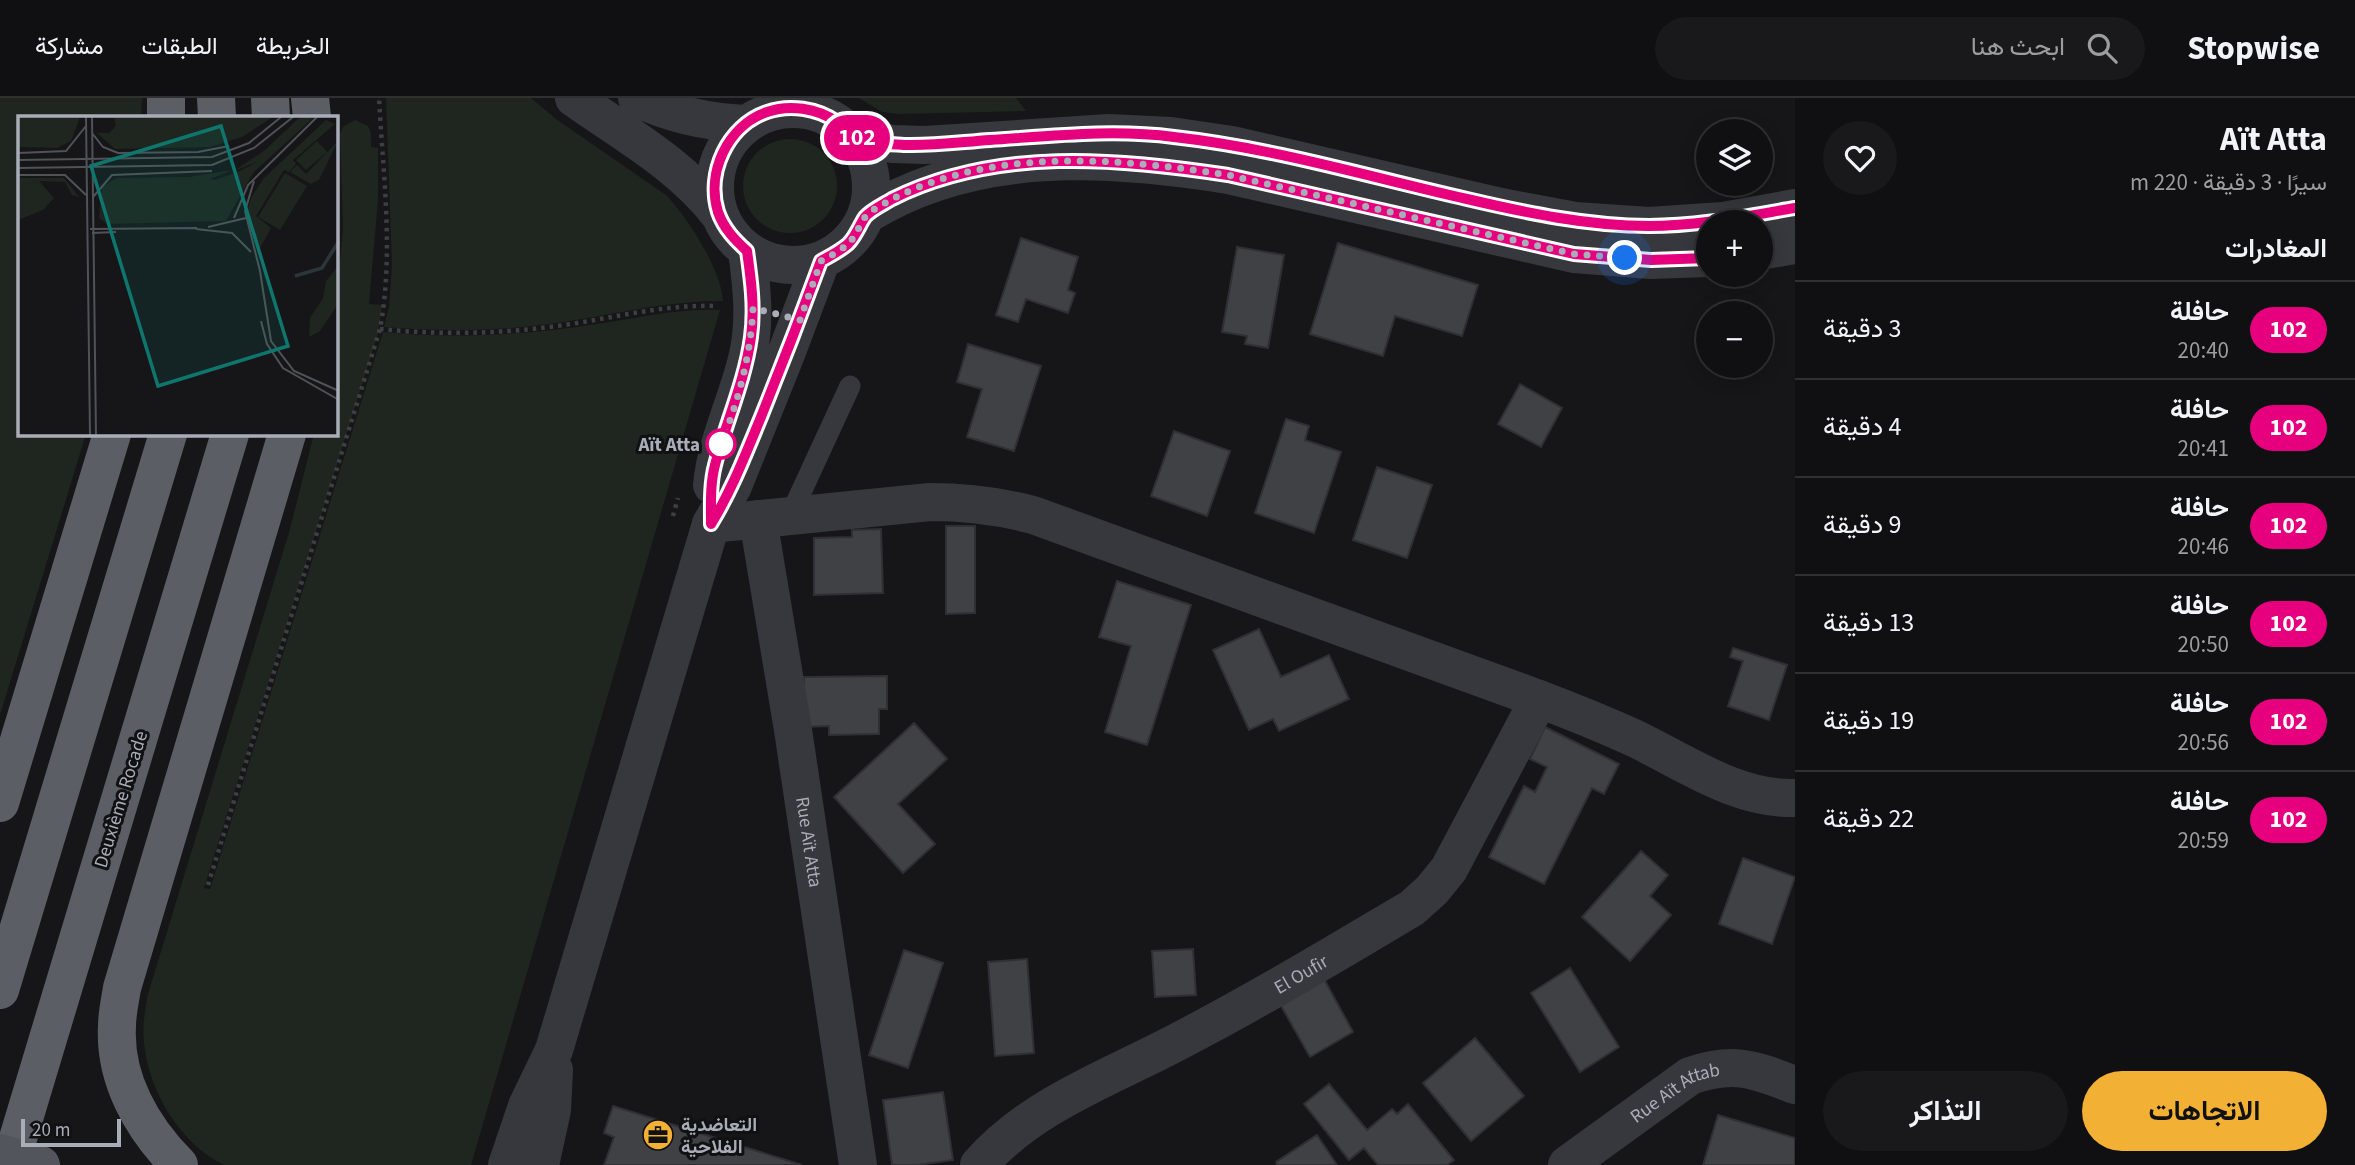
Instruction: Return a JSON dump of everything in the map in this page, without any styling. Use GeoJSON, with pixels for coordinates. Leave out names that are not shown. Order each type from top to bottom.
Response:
{"type":"FeatureCollection","features":[{"type":"Feature","properties":{"kind":"highway"},"geometry":{"type":"LineString","coordinates":[[166,98],[166,116]]}},
{"type":"Feature","properties":{"kind":"highway"},"geometry":{"type":"LineString","coordinates":[[216,98],[217,116]]}},
{"type":"Feature","properties":{"kind":"highway"},"geometry":{"type":"LineString","coordinates":[[270,98],[271,116]]}},
{"type":"Feature","properties":{"kind":"highway"},"geometry":{"type":"LineString","coordinates":[[310,98],[312,116]]}},
{"type":"Feature","properties":{"kind":"highway"},"geometry":{"type":"LineString","coordinates":[[0,803],[111,436]]}},
{"type":"Feature","properties":{"kind":"highway"},"geometry":{"type":"LineString","coordinates":[[0,990],[167,436]]}},
{"type":"Feature","properties":{"kind":"highway","name":"Deuxième Rocade"},"geometry":{"type":"LineString","coordinates":[[10,1165],[229,436]]}},
{"type":"Feature","properties":{"kind":"highway"},"geometry":{"type":"LineString","coordinates":[[179,1165],[152,1135],[132,1102],[120,1065],[117,1027],[122,988],[287,436]]}},
{"type":"Feature","properties":{"kind":"main road"},"geometry":{"type":"LineString","coordinates":[[0,1153],[41,1165]]}},
{"type":"Feature","properties":{"kind":"street"},"geometry":{"type":"LineString","coordinates":[[574,98],[679,172],[719,214]]}},
{"type":"Feature","properties":{"kind":"street"},"geometry":{"type":"LineString","coordinates":[[637,98],[686,117],[745,124]]}},
{"type":"Feature","properties":{"kind":"street"},"geometry":{"type":"LineString","coordinates":[[790,108],[814,111],[836,121],[854,137],[867,161],[872,188],[866,215],[849,243],[821,261],[806,265],[775,264],[747,251],[730,235],[719,214],[714,190],[718,165],[728,142],[745,124],[766,112],[790,108]]}},
{"type":"Feature","properties":{"kind":"street"},"geometry":{"type":"LineString","coordinates":[[854,137],[893,144],[925,145],[1109,133],[1171,136],[1232,145],[1502,207],[1575,221],[1649,226],[1723,221],[1795,208]]}},
{"type":"Feature","properties":{"kind":"street"},"geometry":{"type":"LineString","coordinates":[[866,215],[917,188],[973,171],[1057,161],[1114,161],[1172,166],[1228,175],[1574,254],[1651,260],[1696,258]]}},
{"type":"Feature","properties":{"kind":"street"},"geometry":{"type":"LineString","coordinates":[[1773,249],[1795,245]]}},
{"type":"Feature","properties":{"kind":"street"},"geometry":{"type":"LineString","coordinates":[[711,524],[715,465],[752,334],[753,308],[747,251]]}},
{"type":"Feature","properties":{"kind":"street"},"geometry":{"type":"LineString","coordinates":[[507,1165],[527,1106],[554,1050],[711,524],[736,478],[821,261]]}},
{"type":"Feature","properties":{"kind":"street"},"geometry":{"type":"LineString","coordinates":[[711,524],[930,502],[959,502],[1022,512],[1539,699],[1615,730],[1733,787],[1775,799],[1795,798]]}},
{"type":"Feature","properties":{"kind":"street","name":"Rue Aït Atta"},"geometry":{"type":"LineString","coordinates":[[774,518],[793,730],[858,1165]]}},
{"type":"Feature","properties":{"kind":"street","name":"El Oufir"},"geometry":{"type":"LineString","coordinates":[[979,1165],[998,1144],[1033,1118],[1077,1092],[1181,1040],[1412,908],[1432,890],[1449,869],[1539,699]]}},
{"type":"Feature","properties":{"kind":"street"},"geometry":{"type":"LineString","coordinates":[[540,1165],[552,1110],[554,1050]]}},
{"type":"Feature","properties":{"kind":"street","name":"Rue Aït Attab"},"geometry":{"type":"LineString","coordinates":[[1567,1165],[1689,1076],[1733,1066],[1795,1085]]}},
{"type":"Feature","properties":{"kind":"lane"},"geometry":{"type":"LineString","coordinates":[[774,518],[850,386]]}},
{"type":"Feature","properties":{"kind":"path"},"geometry":{"type":"LineString","coordinates":[[208,885],[380,329],[387,259],[379,98]]}},
{"type":"Feature","properties":{"kind":"path"},"geometry":{"type":"LineString","coordinates":[[380,329],[424,334],[489,332],[555,327],[676,307],[753,308]]}},
{"type":"Feature","properties":{"kind":"path"},"geometry":{"type":"LineString","coordinates":[[669,528],[681,489]]}},
{"type":"Feature","properties":{"kind":"shaded area"},"geometry":{"type":"Polygon","coordinates":[[[0,98],[142,98],[141,116],[18,116],[18,436],[85,436],[0,715],[0,98]]]}},
{"type":"Feature","properties":{"kind":"shaded area"},"geometry":{"type":"Polygon","coordinates":[[[386,98],[531,98],[556,119],[666,195],[684,217],[710,259],[723,301],[660,306],[514,328],[427,330],[384,327],[389,307],[392,265],[386,98]]]}},
{"type":"Feature","properties":{"kind":"shaded area"},"geometry":{"type":"Polygon","coordinates":[[[859,98],[1016,98],[1026,111],[898,114],[882,112],[859,98]]]}},
{"type":"Feature","properties":{"kind":"shaded area"},"geometry":{"type":"Polygon","coordinates":[[[355,120],[368,126],[371,147],[378,148],[378,200],[369,304],[382,305],[378,334],[204,888],[210,889],[383,332],[437,335],[517,333],[674,312],[720,310],[471,1165],[224,1165],[194,1144],[169,1114],[152,1079],[143,1036],[148,994],[290,529],[313,436],[338,436],[338,286],[343,227],[340,134],[343,127],[355,120]]]}},
{"type":"Feature","properties":{"kind":"shaded area"},"geometry":{"type":"Polygon","coordinates":[[[790,139],[808,143],[823,153],[833,168],[837,186],[833,204],[823,219],[808,229],[790,233],[772,229],[757,219],[747,204],[743,186],[747,168],[757,153],[772,143],[790,139]]]}},
{"type":"Feature","properties":{"kind":"building"},"geometry":{"type":"Polygon","coordinates":[[[1021,238],[1078,257],[1068,290],[1075,293],[1068,313],[1026,299],[1018,322],[996,315],[1021,238]]]}},
{"type":"Feature","properties":{"kind":"building"},"geometry":{"type":"Polygon","coordinates":[[[1338,243],[1478,285],[1462,336],[1395,316],[1383,356],[1310,334],[1338,243]]]}},
{"type":"Feature","properties":{"kind":"building"},"geometry":{"type":"Polygon","coordinates":[[[1237,247],[1284,255],[1268,348],[1245,344],[1247,336],[1222,332],[1237,247]]]}},
{"type":"Feature","properties":{"kind":"building"},"geometry":{"type":"Polygon","coordinates":[[[968,344],[1041,366],[1014,451],[967,437],[982,389],[957,382],[968,344]]]}},
{"type":"Feature","properties":{"kind":"building"},"geometry":{"type":"Polygon","coordinates":[[[1520,384],[1562,408],[1541,447],[1498,424],[1520,384]]]}},
{"type":"Feature","properties":{"kind":"building"},"geometry":{"type":"Polygon","coordinates":[[[1286,419],[1309,426],[1305,440],[1341,452],[1314,533],[1255,513],[1286,419]]]}},
{"type":"Feature","properties":{"kind":"building"},"geometry":{"type":"Polygon","coordinates":[[[1174,431],[1230,451],[1207,516],[1151,496],[1174,431]]]}},
{"type":"Feature","properties":{"kind":"building"},"geometry":{"type":"Polygon","coordinates":[[[1377,467],[1432,485],[1407,558],[1353,540],[1377,467]]]}},
{"type":"Feature","properties":{"kind":"building"},"geometry":{"type":"Polygon","coordinates":[[[946,526],[975,526],[975,613],[946,614],[946,526]]]}},
{"type":"Feature","properties":{"kind":"building"},"geometry":{"type":"Polygon","coordinates":[[[881,529],[883,593],[814,595],[814,538],[852,537],[852,530],[881,529]]]}},
{"type":"Feature","properties":{"kind":"building"},"geometry":{"type":"Polygon","coordinates":[[[1117,581],[1191,605],[1147,745],[1105,732],[1131,646],[1099,637],[1117,581]]]}},
{"type":"Feature","properties":{"kind":"building"},"geometry":{"type":"Polygon","coordinates":[[[1259,629],[1281,677],[1329,655],[1349,699],[1279,731],[1273,719],[1249,730],[1213,650],[1259,629]]]}},
{"type":"Feature","properties":{"kind":"building"},"geometry":{"type":"Polygon","coordinates":[[[1733,648],[1787,665],[1769,720],[1728,706],[1743,661],[1730,657],[1733,648]]]}},
{"type":"Feature","properties":{"kind":"building"},"geometry":{"type":"Polygon","coordinates":[[[887,676],[887,709],[879,709],[879,734],[829,735],[829,726],[804,727],[804,677],[887,676]]]}},
{"type":"Feature","properties":{"kind":"building"},"geometry":{"type":"Polygon","coordinates":[[[914,723],[947,759],[898,804],[935,844],[903,873],[834,797],[914,723]]]}},
{"type":"Feature","properties":{"kind":"building"},"geometry":{"type":"Polygon","coordinates":[[[1545,727],[1619,764],[1604,794],[1592,788],[1544,884],[1489,857],[1524,786],[1535,792],[1547,767],[1530,759],[1545,727]]]}},
{"type":"Feature","properties":{"kind":"building"},"geometry":{"type":"Polygon","coordinates":[[[1641,851],[1668,875],[1650,896],[1671,915],[1630,961],[1582,917],[1641,851]]]}},
{"type":"Feature","properties":{"kind":"building"},"geometry":{"type":"Polygon","coordinates":[[[1743,858],[1795,877],[1772,944],[1719,924],[1743,858]]]}},
{"type":"Feature","properties":{"kind":"building"},"geometry":{"type":"Polygon","coordinates":[[[1193,949],[1196,995],[1155,997],[1152,951],[1193,949]]]}},
{"type":"Feature","properties":{"kind":"building"},"geometry":{"type":"Polygon","coordinates":[[[904,950],[943,963],[908,1068],[869,1055],[904,950]]]}},
{"type":"Feature","properties":{"kind":"building"},"geometry":{"type":"Polygon","coordinates":[[[1027,959],[1034,1053],[995,1056],[988,962],[1027,959]]]}},
{"type":"Feature","properties":{"kind":"building"},"geometry":{"type":"Polygon","coordinates":[[[1570,968],[1619,1047],[1580,1072],[1531,993],[1570,968]]]}},
{"type":"Feature","properties":{"kind":"building"},"geometry":{"type":"Polygon","coordinates":[[[1324,979],[1353,1032],[1310,1057],[1280,1004],[1324,979]]]}},
{"type":"Feature","properties":{"kind":"building"},"geometry":{"type":"Polygon","coordinates":[[[1475,1038],[1524,1096],[1471,1141],[1423,1083],[1475,1038]]]}},
{"type":"Feature","properties":{"kind":"building"},"geometry":{"type":"Polygon","coordinates":[[[1329,1084],[1367,1130],[1392,1109],[1397,1114],[1408,1104],[1454,1160],[1447,1165],[1378,1165],[1364,1148],[1349,1160],[1304,1104],[1329,1084]]]}},
{"type":"Feature","properties":{"kind":"building"},"geometry":{"type":"Polygon","coordinates":[[[943,1092],[953,1160],[918,1165],[892,1165],[883,1100],[943,1092]]]}},
{"type":"Feature","properties":{"kind":"building","name":"التعاضدية الفلاحية"},"geometry":{"type":"Polygon","coordinates":[[[613,1106],[802,1165],[604,1165],[614,1137],[604,1133],[613,1106]]]}},
{"type":"Feature","properties":{"kind":"building"},"geometry":{"type":"Polygon","coordinates":[[[1718,1115],[1795,1138],[1795,1165],[1703,1165],[1718,1115]]]}},
{"type":"Feature","properties":{"kind":"building"},"geometry":{"type":"Polygon","coordinates":[[[1317,1135],[1337,1165],[1277,1165],[1276,1162],[1317,1135]]]}},
{"type":"Feature","properties":{"kind":"bus line","name":"102"},"geometry":{"type":"LineString","coordinates":[[1696,223],[1649,226],[1575,221],[1502,207],[1232,145],[1171,136],[1109,133],[938,144],[893,144],[854,137],[836,121],[814,111],[790,108],[766,112],[745,124],[728,142],[718,165],[714,190],[719,214],[730,235],[747,251],[753,308],[752,334],[747,358],[715,465],[711,524],[739,470],[821,261],[849,243],[866,215],[890,200],[944,178],[1002,166],[1057,161],[1114,161],[1172,166],[1228,175],[1574,254],[1651,260],[1696,258]]}},
{"type":"Feature","properties":{"kind":"bus line","name":"102"},"geometry":{"type":"LineString","coordinates":[[1773,212],[1795,208]]}},
{"type":"Feature","properties":{"kind":"place","name":"Aït Atta"},"geometry":{"type":"Point","coordinates":[721,444]}},
{"type":"Feature","properties":{"kind":"place","name":"التعاضدية الفلاحية"},"geometry":{"type":"Point","coordinates":[658,1135]}},
{"type":"Feature","properties":{"kind":"route"},"geometry":{"type":"LineString","coordinates":[[721,444],[747,358],[752,334],[753,308],[800,320],[821,261],[849,243],[866,215],[917,188],[973,171],[1057,161],[1114,161],[1172,166],[1228,175],[1574,254],[1625,258]]}}]}
